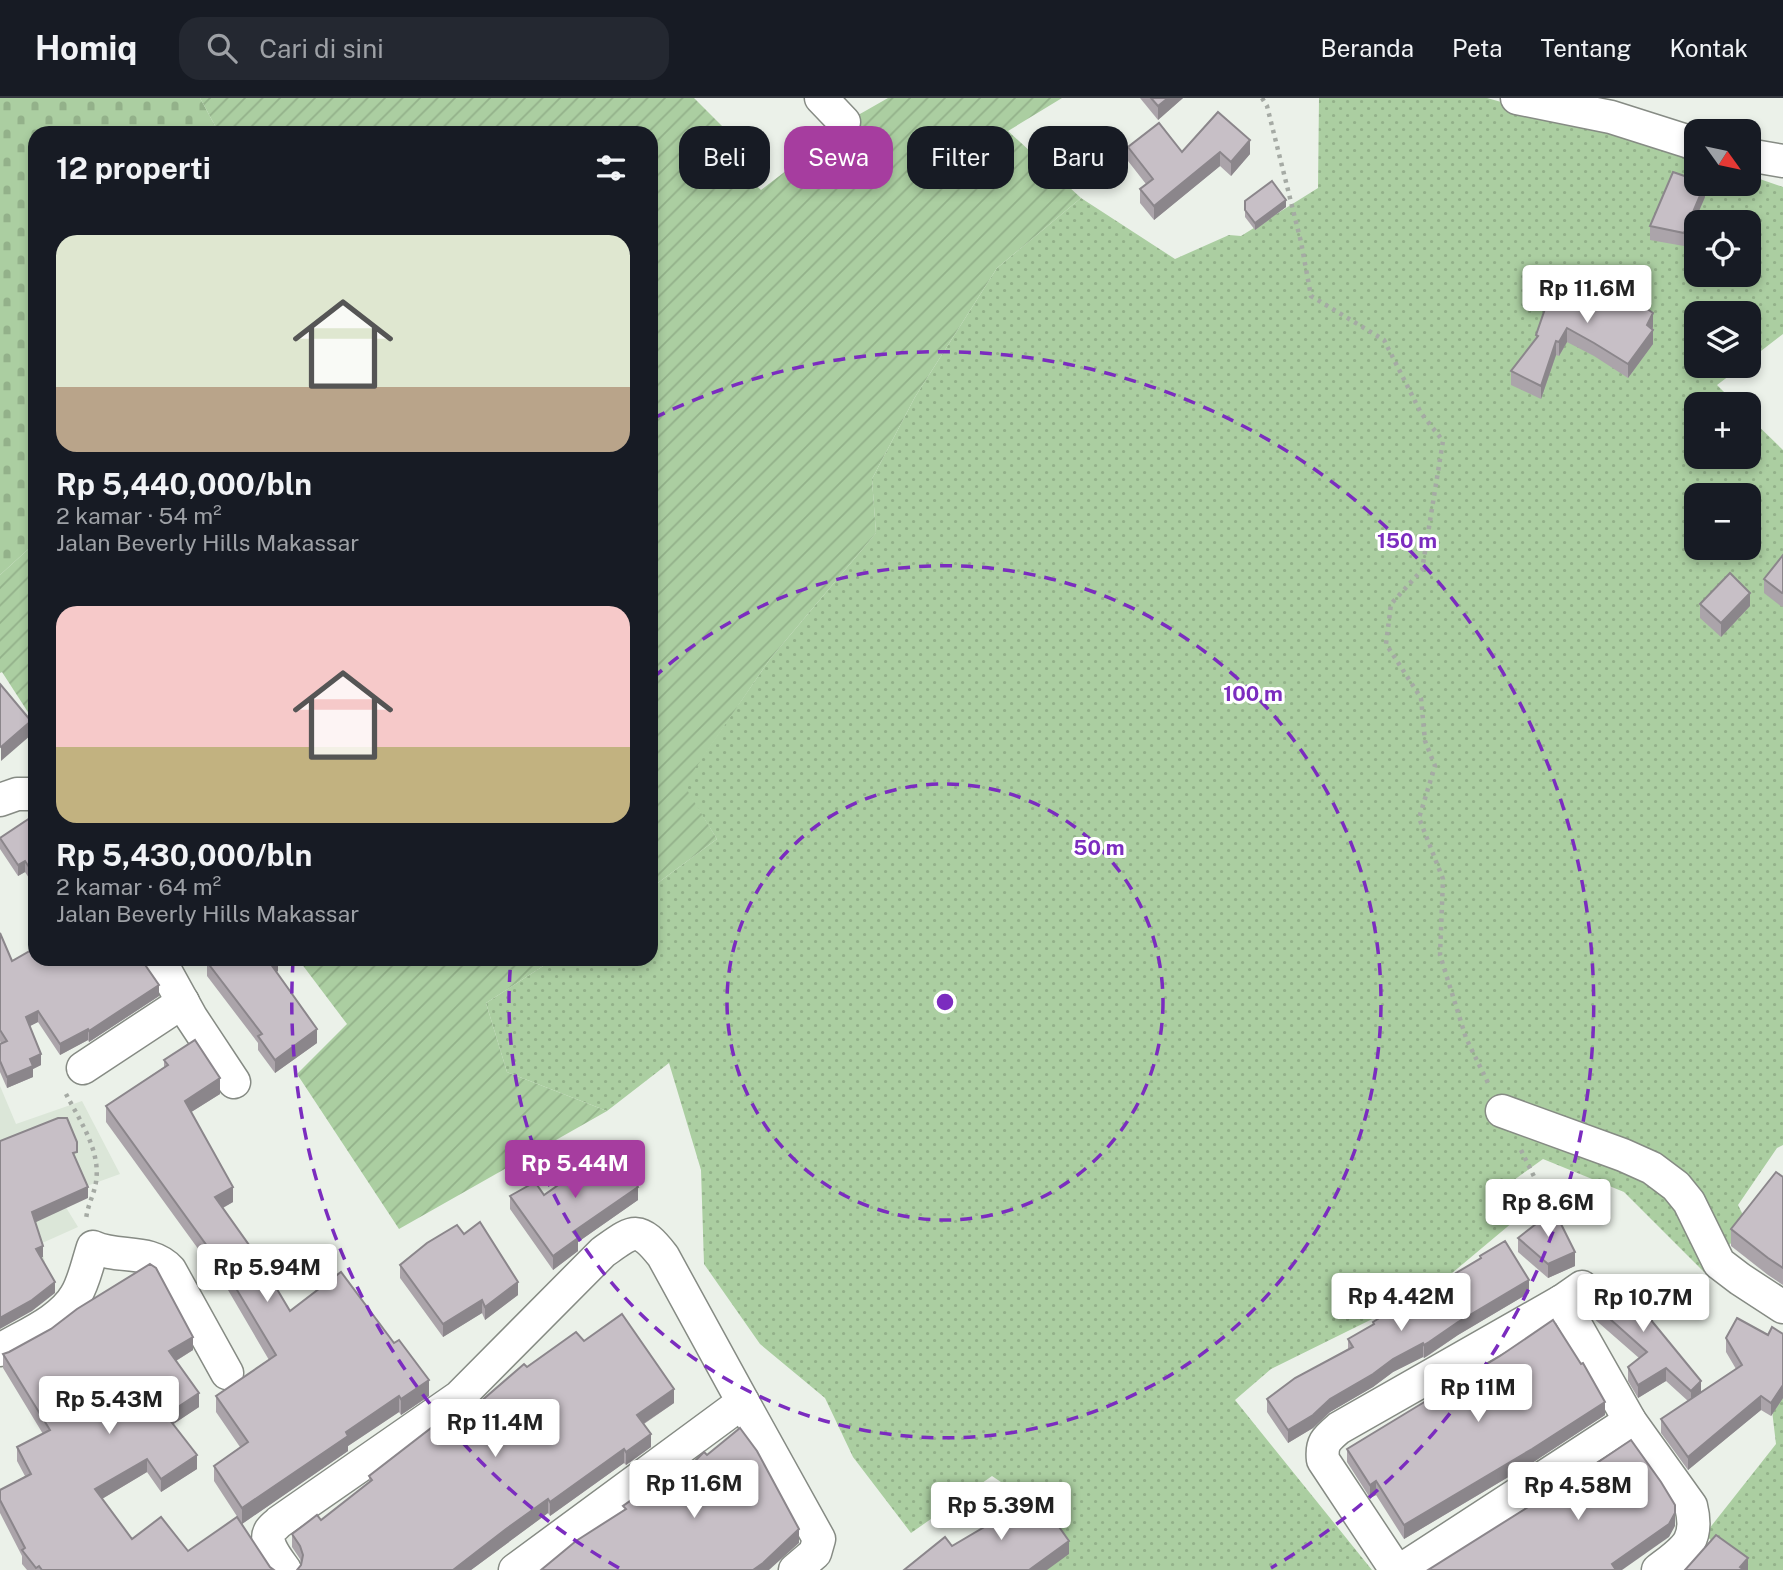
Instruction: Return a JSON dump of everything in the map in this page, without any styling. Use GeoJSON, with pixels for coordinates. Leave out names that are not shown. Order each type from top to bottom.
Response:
{"type":"FeatureCollection","features":[{"type":"Feature","properties":{"kind":"street"},"geometry":{"type":"LineString","coordinates":[[821,98],[844,122]]}},
{"type":"Feature","properties":{"kind":"street"},"geometry":{"type":"LineString","coordinates":[[1517,98],[1611,117],[1635,111],[1684,138]]}},
{"type":"Feature","properties":{"kind":"street"},"geometry":{"type":"LineString","coordinates":[[1761,157],[1783,161]]}},
{"type":"Feature","properties":{"kind":"street"},"geometry":{"type":"LineString","coordinates":[[0,800],[17,794],[28,794]]}},
{"type":"Feature","properties":{"kind":"street"},"geometry":{"type":"LineString","coordinates":[[163,966],[234,1082]]}},
{"type":"Feature","properties":{"kind":"street"},"geometry":{"type":"LineString","coordinates":[[74,1079],[183,1002]]}},
{"type":"Feature","properties":{"kind":"street"},"geometry":{"type":"LineString","coordinates":[[1502,1111],[1652,1168],[1676,1186],[1689,1202],[1719,1263],[1783,1307]]}},
{"type":"Feature","properties":{"kind":"street"},"geometry":{"type":"LineString","coordinates":[[285,1570],[268,1541],[269,1532],[279,1522],[459,1397],[603,1252],[633,1233],[643,1235],[651,1241],[663,1256],[819,1539],[815,1553],[795,1570]]}},
{"type":"Feature","properties":{"kind":"street"},"geometry":{"type":"LineString","coordinates":[[0,1350],[64,1309],[77,1294],[93,1247],[103,1252],[148,1256],[164,1264],[170,1270],[227,1373]]}},
{"type":"Feature","properties":{"kind":"street"},"geometry":{"type":"LineString","coordinates":[[1630,1421],[1398,1570],[1323,1460],[1324,1443],[1339,1428],[1572,1294],[1630,1421],[1691,1506],[1695,1531],[1686,1547],[1658,1570]]}},
{"type":"Feature","properties":{"kind":"street"},"geometry":{"type":"LineString","coordinates":[[515,1570],[743,1402]]}},
{"type":"Feature","properties":{"kind":"path"},"geometry":{"type":"LineString","coordinates":[[1262,98],[1267,106],[1298,230],[1311,296],[1384,340],[1421,413],[1443,441],[1422,570],[1391,604],[1386,644],[1421,698],[1425,741],[1435,766],[1419,818],[1443,879],[1440,955],[1466,1038],[1555,1219]]}},
{"type":"Feature","properties":{"kind":"path"},"geometry":{"type":"LineString","coordinates":[[74,1079],[96,1158],[97,1181],[87,1210],[86,1223],[87,1234],[93,1247]]}},
{"type":"Feature","properties":{"kind":"shaded area"},"geometry":{"type":"Polygon","coordinates":[[[0,1086],[16,1124],[82,1101],[120,1174],[59,1196],[78,1227],[40,1244],[45,1262],[0,1289],[0,1086]]]}},
{"type":"Feature","properties":{"kind":"green space"},"geometry":{"type":"Polygon","coordinates":[[[0,98],[200,98],[215,126],[28,126],[28,549],[0,575],[0,98]]]}},
{"type":"Feature","properties":{"kind":"green space"},"geometry":{"type":"Polygon","coordinates":[[[200,98],[694,98],[722,126],[679,126],[679,189],[761,190],[770,189],[770,183],[784,172],[784,189],[893,189],[893,126],[844,126],[888,98],[1062,98],[1014,127],[907,126],[907,189],[1014,189],[1014,137],[1028,149],[1028,189],[1071,189],[1081,198],[997,268],[915,397],[872,479],[876,533],[770,659],[684,785],[717,839],[658,883],[658,126],[215,126],[200,98]]]}},
{"type":"Feature","properties":{"kind":"green space"},"geometry":{"type":"Polygon","coordinates":[[[1319,98],[1487,98],[1684,154],[1684,196],[1761,196],[1761,179],[1783,187],[1783,334],[1761,351],[1761,301],[1684,301],[1684,378],[1726,378],[1717,385],[1724,392],[1684,392],[1684,469],[1761,469],[1761,429],[1783,450],[1783,1145],[1777,1148],[1738,1205],[1748,1225],[1704,1272],[1624,1192],[1543,1159],[1496,1193],[1513,1222],[1433,1289],[1271,1369],[1235,1400],[1372,1570],[996,1570],[1059,1521],[992,1476],[911,1533],[853,1457],[825,1398],[760,1344],[704,1264],[701,1170],[669,1063],[607,1111],[507,1072],[486,1003],[543,966],[658,966],[658,883],[717,839],[683,785],[770,659],[876,533],[872,479],[915,397],[997,268],[1081,198],[1175,259],[1229,235],[1241,236],[1318,188],[1319,98]]]}},
{"type":"Feature","properties":{"kind":"green space"},"geometry":{"type":"Polygon","coordinates":[[[28,549],[28,712],[2,672],[0,673],[0,575],[28,549]]]}},
{"type":"Feature","properties":{"kind":"green space"},"geometry":{"type":"Polygon","coordinates":[[[303,966],[543,966],[486,1003],[507,1072],[607,1111],[399,1229],[297,1074],[347,1024],[303,966]]]}},
{"type":"Feature","properties":{"kind":"green space"},"geometry":{"type":"Polygon","coordinates":[[[1783,1393],[1783,1570],[1739,1570],[1705,1534],[1776,1444],[1771,1402],[1783,1393]]]}},
{"type":"Feature","properties":{"kind":"building"},"geometry":{"type":"Polygon","coordinates":[[[1151,98],[1168,98],[1158,106],[1151,98]]]}},
{"type":"Feature","properties":{"kind":"building"},"geometry":{"type":"Polygon","coordinates":[[[1218,112],[1250,140],[1231,162],[1220,152],[1154,206],[1140,189],[1153,179],[1128,147],[1159,123],[1182,152],[1218,112]]]}},
{"type":"Feature","properties":{"kind":"building"},"geometry":{"type":"Polygon","coordinates":[[[1673,172],[1684,176],[1684,196],[1700,196],[1694,210],[1684,210],[1684,233],[1650,226],[1673,172]]]}},
{"type":"Feature","properties":{"kind":"building"},"geometry":{"type":"Polygon","coordinates":[[[1272,181],[1286,200],[1255,223],[1245,210],[1245,201],[1272,181]]]}},
{"type":"Feature","properties":{"kind":"building"},"geometry":{"type":"Polygon","coordinates":[[[1600,275],[1653,313],[1647,325],[1653,330],[1628,364],[1567,328],[1559,342],[1556,341],[1541,386],[1511,371],[1538,336],[1536,335],[1555,280],[1591,298],[1600,275]]]}},
{"type":"Feature","properties":{"kind":"building"},"geometry":{"type":"Polygon","coordinates":[[[1783,555],[1783,592],[1782,593],[1764,579],[1783,555]]]}},
{"type":"Feature","properties":{"kind":"building"},"geometry":{"type":"Polygon","coordinates":[[[1730,573],[1750,593],[1721,623],[1700,604],[1730,573]]]}},
{"type":"Feature","properties":{"kind":"building"},"geometry":{"type":"Polygon","coordinates":[[[0,684],[28,717],[28,724],[0,746],[0,684]]]}},
{"type":"Feature","properties":{"kind":"building"},"geometry":{"type":"Polygon","coordinates":[[[28,819],[28,866],[25,861],[18,865],[0,838],[28,819]]]}},
{"type":"Feature","properties":{"kind":"building"},"geometry":{"type":"Polygon","coordinates":[[[0,933],[12,961],[28,952],[28,966],[146,966],[159,985],[89,1031],[88,1029],[60,1044],[38,1011],[26,1017],[41,1054],[30,1059],[33,1066],[7,1077],[0,1061],[0,1044],[7,1041],[0,1030],[0,933]]]}},
{"type":"Feature","properties":{"kind":"building"},"geometry":{"type":"Polygon","coordinates":[[[210,966],[272,966],[317,1029],[275,1060],[258,1036],[262,1034],[210,966]]]}},
{"type":"Feature","properties":{"kind":"building"},"geometry":{"type":"Polygon","coordinates":[[[195,1040],[220,1078],[185,1101],[233,1187],[215,1197],[259,1259],[290,1311],[341,1272],[394,1343],[399,1340],[429,1380],[401,1399],[399,1396],[346,1432],[348,1436],[242,1508],[214,1466],[248,1442],[216,1396],[276,1355],[228,1275],[106,1106],[168,1065],[164,1060],[195,1040]]]}},
{"type":"Feature","properties":{"kind":"building"},"geometry":{"type":"Polygon","coordinates":[[[58,1118],[67,1118],[77,1142],[77,1152],[73,1153],[88,1187],[32,1212],[43,1246],[36,1249],[55,1282],[32,1300],[0,1318],[0,1141],[58,1118]]]}},
{"type":"Feature","properties":{"kind":"building"},"geometry":{"type":"Polygon","coordinates":[[[611,1148],[638,1187],[573,1232],[578,1238],[553,1256],[510,1196],[535,1182],[544,1195],[611,1148]]]}},
{"type":"Feature","properties":{"kind":"building"},"geometry":{"type":"Polygon","coordinates":[[[1776,1172],[1783,1177],[1783,1268],[1731,1229],[1776,1172]]]}},
{"type":"Feature","properties":{"kind":"building"},"geometry":{"type":"Polygon","coordinates":[[[1554,1210],[1575,1252],[1548,1264],[1518,1238],[1554,1210]]]}},
{"type":"Feature","properties":{"kind":"building"},"geometry":{"type":"Polygon","coordinates":[[[480,1222],[518,1282],[485,1307],[482,1300],[443,1324],[400,1265],[427,1243],[457,1225],[464,1234],[480,1222]]]}},
{"type":"Feature","properties":{"kind":"building"},"geometry":{"type":"Polygon","coordinates":[[[1505,1241],[1529,1280],[1424,1345],[1423,1343],[1393,1359],[1330,1399],[1313,1415],[1288,1430],[1267,1399],[1295,1378],[1353,1347],[1348,1339],[1374,1324],[1373,1322],[1458,1276],[1456,1273],[1505,1241]]]}},
{"type":"Feature","properties":{"kind":"building"},"geometry":{"type":"Polygon","coordinates":[[[150,1264],[156,1268],[193,1337],[169,1351],[199,1393],[166,1415],[197,1455],[161,1479],[147,1459],[95,1489],[132,1539],[161,1517],[188,1551],[237,1517],[274,1570],[42,1570],[39,1566],[36,1568],[22,1550],[25,1548],[0,1500],[0,1490],[31,1474],[17,1447],[50,1430],[3,1354],[51,1329],[77,1309],[150,1264]]]}},
{"type":"Feature","properties":{"kind":"building"},"geometry":{"type":"Polygon","coordinates":[[[1617,1276],[1654,1306],[1646,1314],[1701,1381],[1691,1391],[1666,1368],[1638,1385],[1628,1367],[1647,1352],[1592,1303],[1617,1276]]]}},
{"type":"Feature","properties":{"kind":"building"},"geometry":{"type":"Polygon","coordinates":[[[622,1314],[674,1389],[637,1415],[651,1434],[626,1452],[624,1449],[550,1502],[548,1499],[453,1570],[297,1570],[303,1555],[292,1534],[317,1515],[321,1520],[372,1480],[369,1476],[466,1401],[472,1409],[524,1364],[527,1367],[576,1332],[584,1341],[622,1314]]]}},
{"type":"Feature","properties":{"kind":"building"},"geometry":{"type":"Polygon","coordinates":[[[1737,1318],[1768,1335],[1772,1327],[1783,1334],[1783,1385],[1771,1403],[1761,1396],[1688,1457],[1661,1419],[1742,1365],[1726,1338],[1737,1318]]]}},
{"type":"Feature","properties":{"kind":"building"},"geometry":{"type":"Polygon","coordinates":[[[1553,1320],[1581,1364],[1583,1363],[1605,1402],[1404,1525],[1376,1481],[1370,1485],[1347,1449],[1500,1356],[1553,1320]]]}},
{"type":"Feature","properties":{"kind":"building"},"geometry":{"type":"Polygon","coordinates":[[[740,1428],[757,1451],[799,1529],[763,1563],[753,1570],[541,1570],[576,1541],[626,1509],[623,1506],[651,1486],[656,1495],[704,1452],[707,1455],[740,1428]]]}},
{"type":"Feature","properties":{"kind":"building"},"geometry":{"type":"Polygon","coordinates":[[[1631,1440],[1675,1505],[1675,1513],[1669,1524],[1612,1564],[1616,1570],[1428,1570],[1579,1475],[1631,1440]]]}},
{"type":"Feature","properties":{"kind":"building"},"geometry":{"type":"Polygon","coordinates":[[[1033,1490],[1069,1541],[1029,1570],[904,1570],[945,1537],[952,1546],[1003,1516],[1001,1514],[1033,1490]]]}},
{"type":"Feature","properties":{"kind":"building"},"geometry":{"type":"Polygon","coordinates":[[[1716,1535],[1748,1558],[1740,1567],[1744,1570],[1685,1570],[1716,1535]]]}}]}
